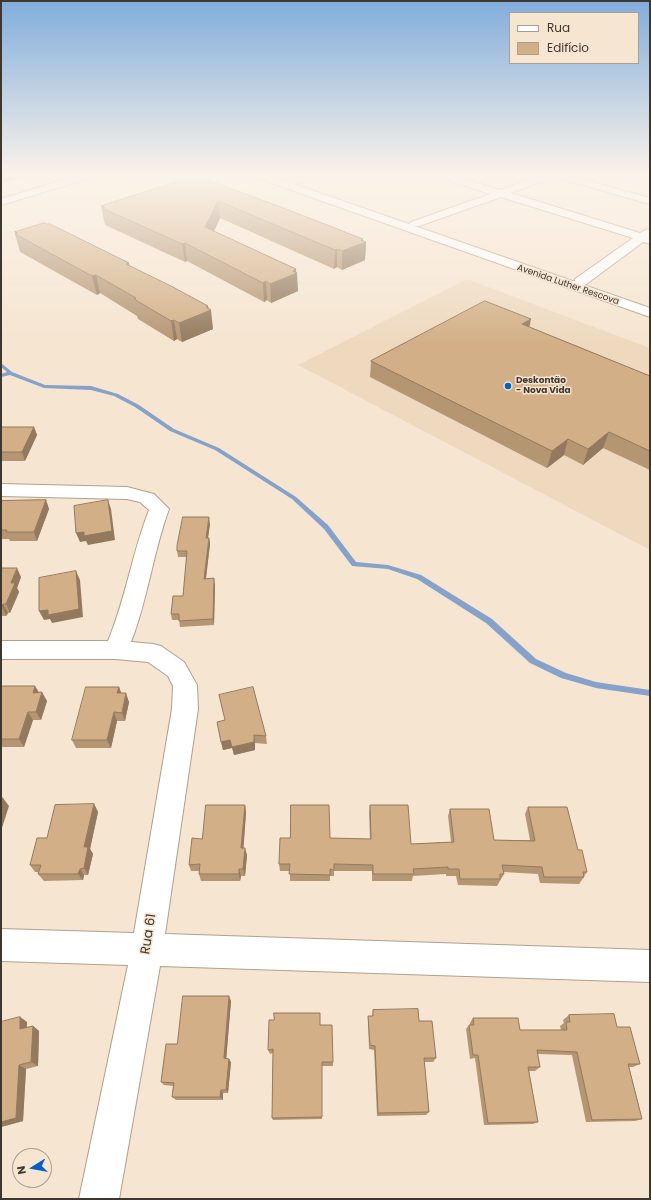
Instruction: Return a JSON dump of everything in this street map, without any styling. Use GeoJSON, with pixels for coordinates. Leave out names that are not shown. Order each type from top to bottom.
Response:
{"type":"FeatureCollection","features":[{"type":"Feature","properties":{"kind":"street","name":"Avenida Luther Rescova"},"geometry":{"type":"LineString","coordinates":[[419,232],[650,313]]}},
{"type":"Feature","properties":{"kind":"street","name":"Avenida Luther Rescova"},"geometry":{"type":"LineString","coordinates":[[438,232],[650,306]]}},
{"type":"Feature","properties":{"kind":"street"},"geometry":{"type":"LineString","coordinates":[[633,232],[647,236]]}},
{"type":"Feature","properties":{"kind":"street"},"geometry":{"type":"LineString","coordinates":[[580,282],[647,236]]}},
{"type":"Feature","properties":{"kind":"street"},"geometry":{"type":"LineString","coordinates":[[1,490],[127,493],[147,498],[159,509],[149,535],[142,568],[126,625],[116,650],[1,650]]}},
{"type":"Feature","properties":{"kind":"street","name":"Rua 61"},"geometry":{"type":"LineString","coordinates":[[99,1199],[147,949],[185,709],[184,685],[176,669],[153,653],[116,650]]}},
{"type":"Feature","properties":{"kind":"street"},"geometry":{"type":"LineString","coordinates":[[1,945],[650,966]]}},
{"type":"Feature","properties":{"kind":"shaded area"},"geometry":{"type":"Polygon","coordinates":[[[467,279],[650,348],[650,550],[298,365],[467,279]]]}},
{"type":"Feature","properties":{"kind":"building"},"geometry":{"type":"Polygon","coordinates":[[[15,232],[66,232],[129,263],[126,264],[208,306],[206,307],[211,310],[179,323],[174,320],[171,321],[134,299],[136,298],[96,275],[92,276],[15,234],[18,233],[15,232]]]}},
{"type":"Feature","properties":{"kind":"building"},"geometry":{"type":"Polygon","coordinates":[[[155,232],[216,232],[296,269],[293,271],[297,273],[270,284],[266,281],[263,283],[185,243],[182,244],[155,232]]]}},
{"type":"Feature","properties":{"kind":"building"},"geometry":{"type":"Polygon","coordinates":[[[292,232],[345,232],[363,239],[361,240],[366,242],[342,251],[337,249],[335,250],[292,232]]]}},
{"type":"Feature","properties":{"kind":"building","name":"Deskontão - Nova Vida"},"geometry":{"type":"Polygon","coordinates":[[[485,301],[531,319],[522,324],[650,376],[650,451],[609,432],[588,449],[568,439],[552,451],[371,361],[485,301]]]}},
{"type":"Feature","properties":{"kind":"building"},"geometry":{"type":"Polygon","coordinates":[[[1,427],[34,427],[22,452],[1,452],[1,427]]]}},
{"type":"Feature","properties":{"kind":"building"},"geometry":{"type":"Polygon","coordinates":[[[46,500],[34,532],[6,532],[7,530],[1,530],[1,501],[46,500]]]}},
{"type":"Feature","properties":{"kind":"building"},"geometry":{"type":"Polygon","coordinates":[[[108,500],[112,531],[84,536],[84,532],[76,533],[74,506],[108,500]]]}},
{"type":"Feature","properties":{"kind":"building"},"geometry":{"type":"Polygon","coordinates":[[[183,517],[209,517],[206,538],[209,538],[204,579],[214,578],[213,619],[179,621],[179,614],[171,614],[173,596],[183,596],[187,551],[177,551],[177,546],[183,517]]]}},
{"type":"Feature","properties":{"kind":"building"},"geometry":{"type":"Polygon","coordinates":[[[1,568],[17,568],[11,583],[15,583],[6,604],[3,604],[2,607],[1,607],[1,568]]]}},
{"type":"Feature","properties":{"kind":"building"},"geometry":{"type":"Polygon","coordinates":[[[76,571],[79,609],[48,615],[48,610],[39,611],[39,578],[76,571]]]}},
{"type":"Feature","properties":{"kind":"building"},"geometry":{"type":"Polygon","coordinates":[[[2,686],[35,686],[33,693],[42,692],[36,712],[28,712],[19,739],[1,739],[2,686]]]}},
{"type":"Feature","properties":{"kind":"building"},"geometry":{"type":"Polygon","coordinates":[[[86,687],[119,687],[117,693],[126,693],[122,713],[114,712],[107,740],[72,740],[86,687]]]}},
{"type":"Feature","properties":{"kind":"building"},"geometry":{"type":"Polygon","coordinates":[[[253,687],[266,736],[254,735],[254,742],[232,747],[230,740],[221,742],[217,722],[225,720],[219,695],[253,687]]]}},
{"type":"Feature","properties":{"kind":"building"},"geometry":{"type":"Polygon","coordinates":[[[94,804],[84,847],[88,847],[84,868],[80,869],[78,874],[38,874],[41,865],[30,865],[37,838],[47,838],[55,805],[94,804]]]}},
{"type":"Feature","properties":{"kind":"building"},"geometry":{"type":"Polygon","coordinates":[[[206,805],[245,805],[241,848],[245,848],[243,869],[239,869],[239,874],[199,874],[200,864],[189,865],[192,838],[202,839],[206,805]]]}},
{"type":"Feature","properties":{"kind":"building"},"geometry":{"type":"Polygon","coordinates":[[[291,805],[329,805],[330,838],[371,839],[370,805],[408,805],[411,844],[454,842],[450,809],[489,809],[494,840],[535,841],[528,807],[567,807],[578,850],[582,850],[587,872],[583,872],[584,877],[544,877],[542,867],[502,865],[504,874],[500,874],[500,879],[460,879],[459,869],[448,869],[448,867],[413,869],[414,874],[373,874],[373,865],[334,864],[334,870],[330,869],[330,875],[289,874],[290,864],[279,864],[280,838],[290,838],[291,805]]]}},
{"type":"Feature","properties":{"kind":"building"},"geometry":{"type":"Polygon","coordinates":[[[183,996],[229,996],[224,1058],[229,1059],[226,1090],[221,1090],[220,1097],[172,1097],[174,1083],[161,1082],[166,1044],[177,1044],[183,996]]]}},
{"type":"Feature","properties":{"kind":"building"},"geometry":{"type":"Polygon","coordinates":[[[418,1009],[419,1021],[432,1021],[436,1058],[424,1058],[429,1112],[378,1113],[375,1046],[370,1045],[368,1016],[373,1016],[373,1010],[418,1009]]]}},
{"type":"Feature","properties":{"kind":"building"},"geometry":{"type":"Polygon","coordinates":[[[274,1013],[320,1013],[320,1025],[332,1025],[333,1062],[322,1062],[322,1117],[272,1118],[273,1049],[268,1050],[269,1020],[274,1020],[274,1013]]]}},
{"type":"Feature","properties":{"kind":"building"},"geometry":{"type":"Polygon","coordinates":[[[614,1014],[617,1027],[630,1027],[640,1064],[628,1064],[642,1119],[592,1120],[577,1052],[537,1050],[540,1067],[528,1067],[538,1122],[488,1123],[478,1055],[473,1055],[469,1025],[474,1025],[473,1018],[518,1018],[520,1030],[567,1030],[566,1022],[570,1022],[569,1015],[614,1014]]]}},
{"type":"Feature","properties":{"kind":"building"},"geometry":{"type":"Polygon","coordinates":[[[20,1017],[20,1029],[33,1026],[31,1062],[19,1065],[16,1118],[1,1122],[1,1022],[20,1017]]]}},
{"type":"Feature","properties":{"kind":"waterway"},"geometry":{"type":"LineString","coordinates":[[1,364],[10,373]]}},
{"type":"Feature","properties":{"kind":"waterway"},"geometry":{"type":"LineString","coordinates":[[1,376],[10,373]]}},
{"type":"Feature","properties":{"kind":"waterway"},"geometry":{"type":"LineString","coordinates":[[10,373],[44,386],[91,388],[116,395],[137,406],[172,430],[217,449],[294,498],[326,527],[354,564],[388,567],[419,577],[489,621],[533,661],[564,676],[596,685],[650,693]]}},
{"type":"Feature","properties":{"kind":"place","name":"Deskontão - Nova Vida"},"geometry":{"type":"Point","coordinates":[508,386]}}]}
